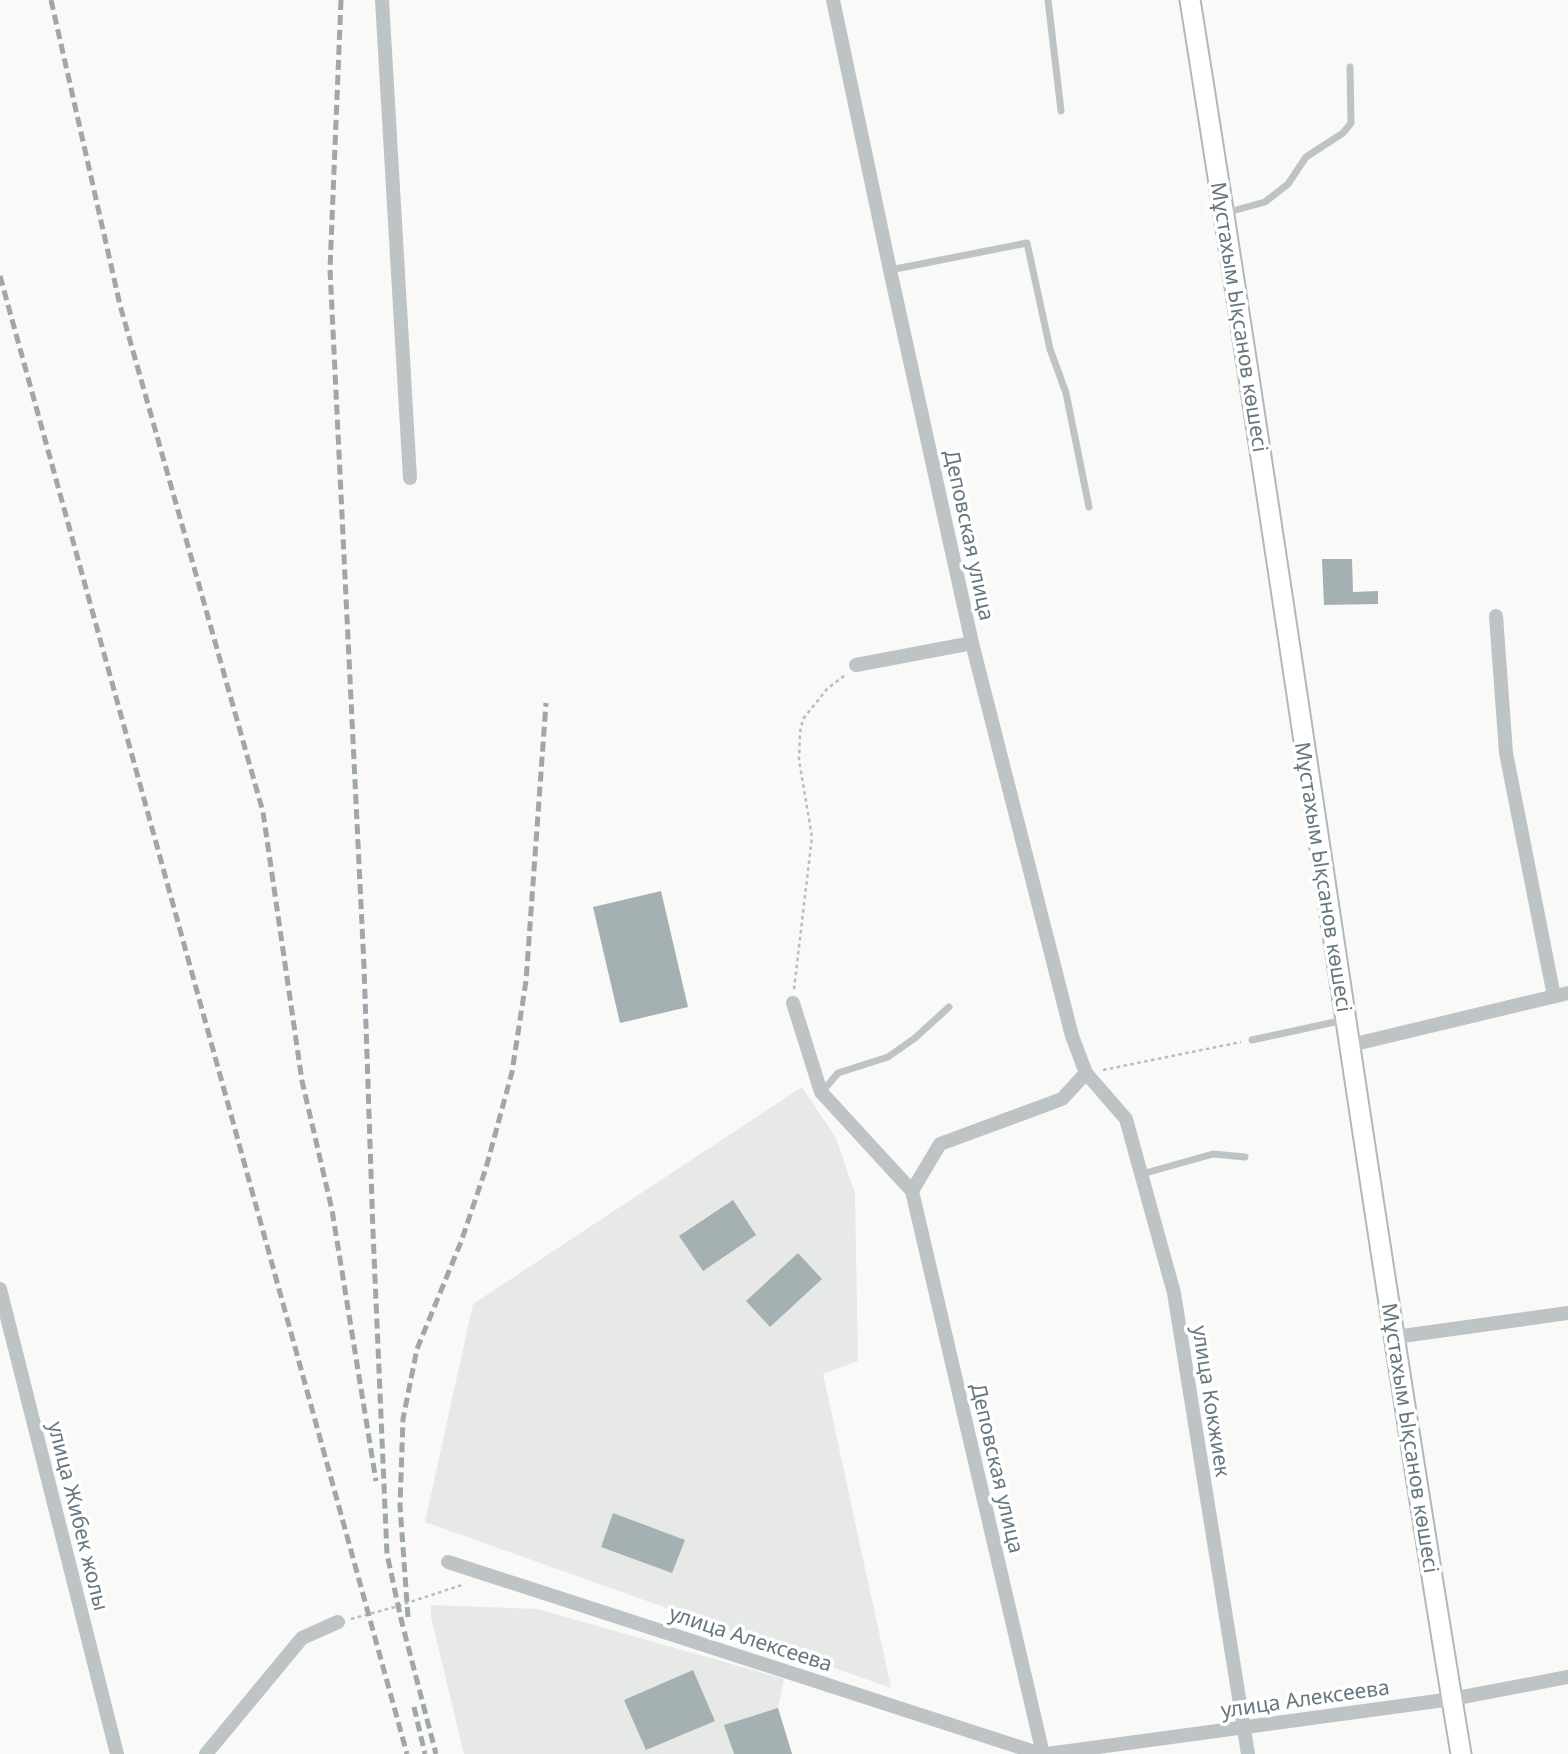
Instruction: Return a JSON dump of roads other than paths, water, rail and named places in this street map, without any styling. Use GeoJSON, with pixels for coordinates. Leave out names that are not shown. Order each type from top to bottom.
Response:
{"type":"FeatureCollection","features":[{"type":"Feature","properties":{"kind":"main road","name":"Мұстахым Ықсанов көшесі"},"geometry":{"type":"LineString","coordinates":[[1190,0],[1461,1754]]}},
{"type":"Feature","properties":{"kind":"street"},"geometry":{"type":"LineString","coordinates":[[383,0],[410,478]]}},
{"type":"Feature","properties":{"kind":"street","name":"Деповская улица"},"geometry":{"type":"LineString","coordinates":[[833,0],[972,643],[1072,1035],[1086,1073]]}},
{"type":"Feature","properties":{"kind":"street"},"geometry":{"type":"LineString","coordinates":[[1351,1045],[1561,994],[1506,753],[1496,616]]}},
{"type":"Feature","properties":{"kind":"street"},"geometry":{"type":"LineString","coordinates":[[856,666],[972,643]]}},
{"type":"Feature","properties":{"kind":"street"},"geometry":{"type":"LineString","coordinates":[[793,1003],[821,1092],[912,1191],[940,1144],[1062,1099],[1086,1073]]}},
{"type":"Feature","properties":{"kind":"street","name":"улица Кокжиек"},"geometry":{"type":"LineString","coordinates":[[1086,1073],[1126,1119],[1174,1293],[1248,1754]]}},
{"type":"Feature","properties":{"kind":"street","name":"Деповская улица"},"geometry":{"type":"LineString","coordinates":[[912,1191],[1044,1754]]}},
{"type":"Feature","properties":{"kind":"street","name":"улица Жибек жолы"},"geometry":{"type":"LineString","coordinates":[[0,1289],[117,1754]]}},
{"type":"Feature","properties":{"kind":"street"},"geometry":{"type":"LineString","coordinates":[[1395,1337],[1568,1314]]}},
{"type":"Feature","properties":{"kind":"street","name":"улица Алексеева"},"geometry":{"type":"LineString","coordinates":[[449,1562],[1044,1754],[1452,1699],[1568,1677]]}},
{"type":"Feature","properties":{"kind":"street"},"geometry":{"type":"LineString","coordinates":[[206,1754],[302,1638],[338,1622]]}},
{"type":"Feature","properties":{"kind":"lane"},"geometry":{"type":"LineString","coordinates":[[1048,0],[1061,110]]}},
{"type":"Feature","properties":{"kind":"lane"},"geometry":{"type":"LineString","coordinates":[[1224,214],[1265,202],[1288,184],[1306,157],[1343,132],[1351,123],[1350,67]]}},
{"type":"Feature","properties":{"kind":"lane"},"geometry":{"type":"LineString","coordinates":[[890,270],[1027,243],[1050,349],[1066,393],[1089,507]]}},
{"type":"Feature","properties":{"kind":"lane"},"geometry":{"type":"LineString","coordinates":[[821,1092],[838,1073],[888,1057],[915,1038],[949,1007]]}},
{"type":"Feature","properties":{"kind":"lane"},"geometry":{"type":"LineString","coordinates":[[1252,1040],[1346,1020]]}},
{"type":"Feature","properties":{"kind":"lane"},"geometry":{"type":"LineString","coordinates":[[1141,1174],[1213,1154],[1245,1157]]}},
{"type":"Feature","properties":{"kind":"railway"},"geometry":{"type":"LineString","coordinates":[[51,0],[120,305],[263,812],[302,1081],[332,1210],[376,1481]]}},
{"type":"Feature","properties":{"kind":"railway"},"geometry":{"type":"LineString","coordinates":[[341,0],[330,269],[364,966],[387,1554],[436,1754]]}},
{"type":"Feature","properties":{"kind":"railway"},"geometry":{"type":"LineString","coordinates":[[0,276],[407,1754]]}},
{"type":"Feature","properties":{"kind":"railway"},"geometry":{"type":"LineString","coordinates":[[408,1617],[400,1506],[403,1419],[417,1349],[461,1242],[486,1168],[512,1072],[526,981],[546,703]]}},
{"type":"Feature","properties":{"kind":"railway"},"geometry":{"type":"LineString","coordinates":[[414,1707],[425,1754]]}}]}
